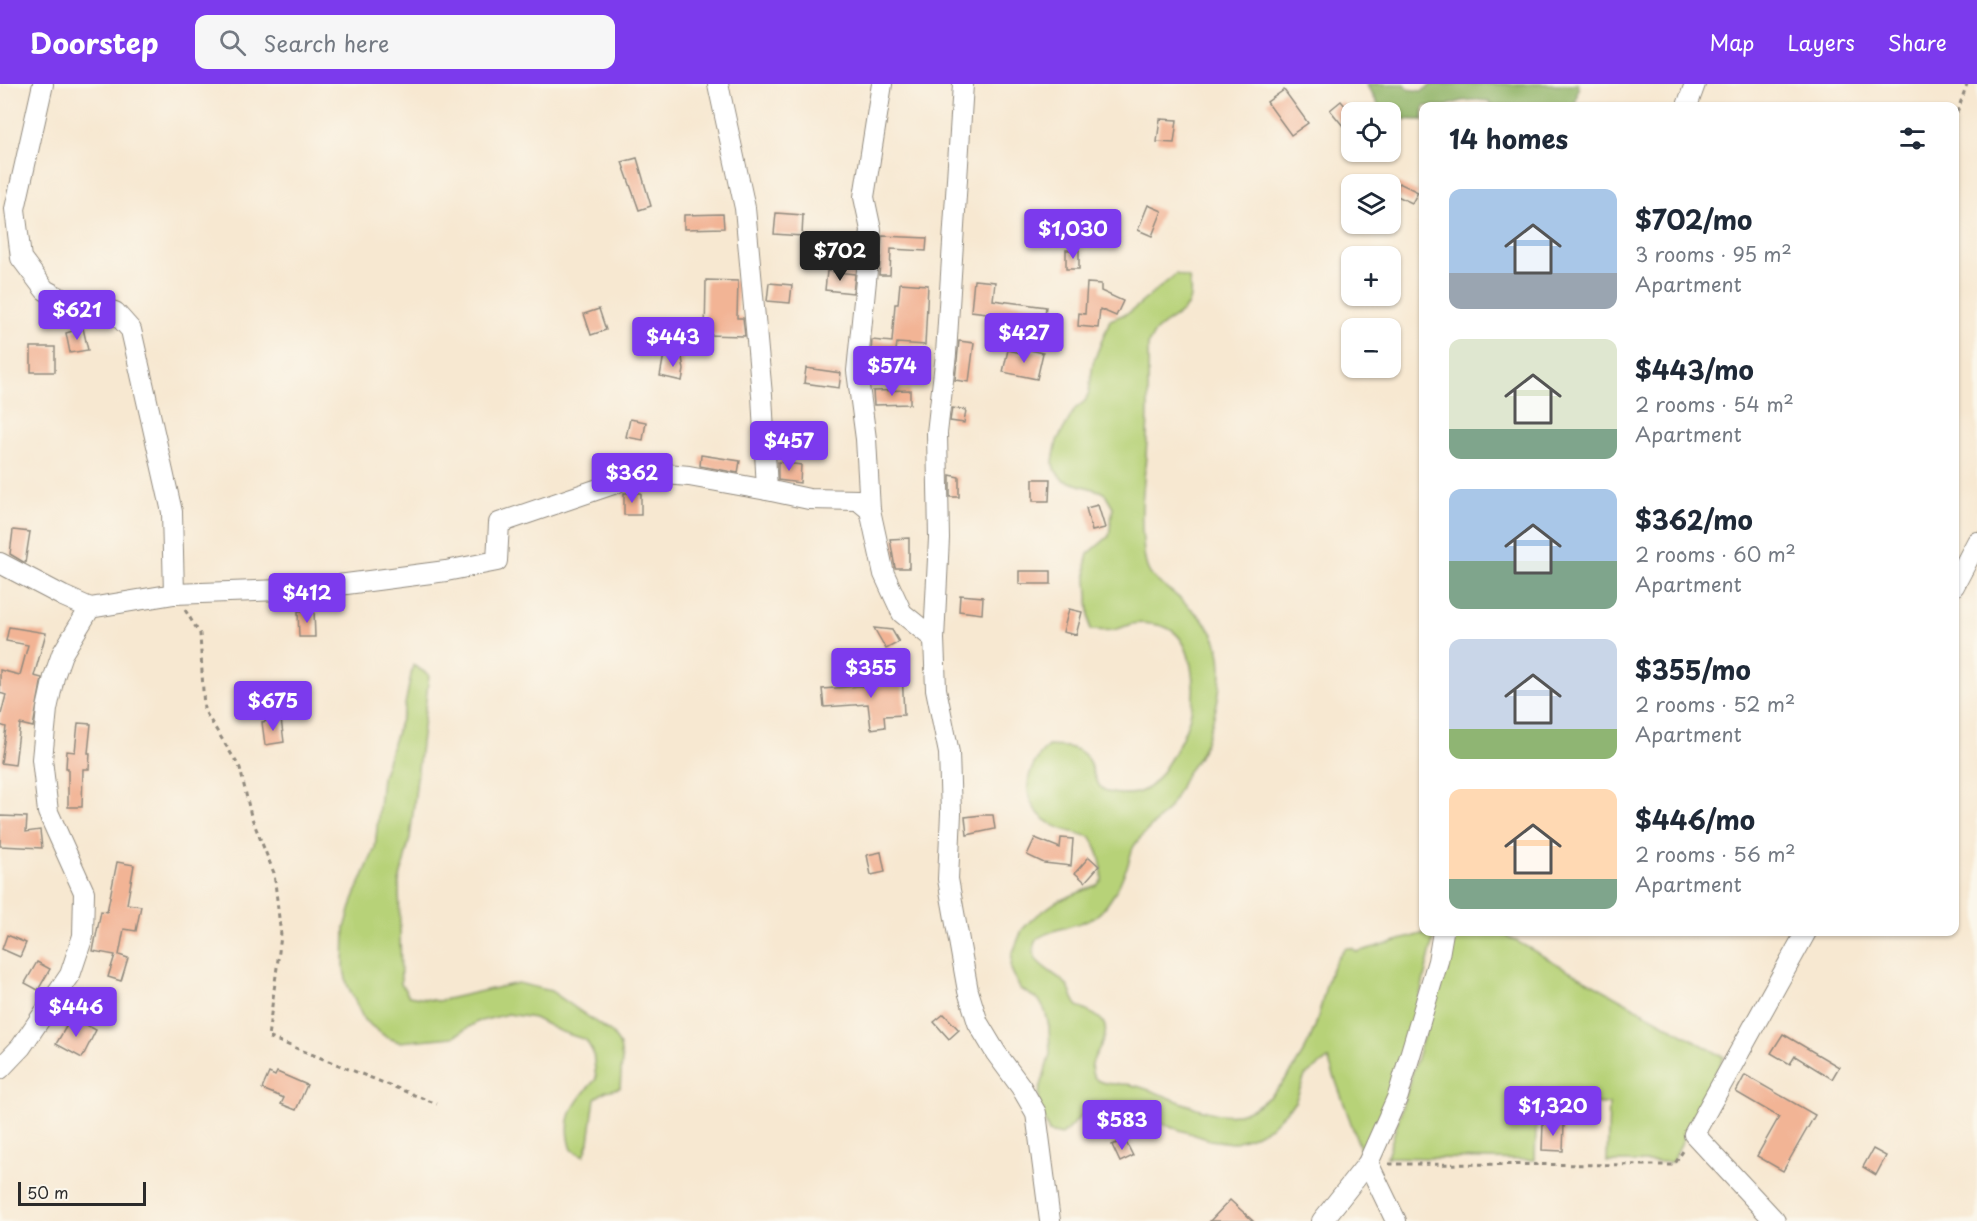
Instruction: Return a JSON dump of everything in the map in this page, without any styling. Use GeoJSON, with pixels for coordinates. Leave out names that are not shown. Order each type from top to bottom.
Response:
{"type":"FeatureCollection","features":[{"type":"Feature","properties":{"kind":"street"},"geometry":{"type":"LineString","coordinates":[[43,84],[15,209],[21,258],[45,291],[69,303],[115,312],[131,330],[172,512],[174,594]]}},
{"type":"Feature","properties":{"kind":"street"},"geometry":{"type":"LineString","coordinates":[[718,84],[745,208],[762,395],[767,490]]}},
{"type":"Feature","properties":{"kind":"street"},"geometry":{"type":"LineString","coordinates":[[882,84],[864,197],[871,230],[857,371],[866,440],[870,510],[884,574],[902,614],[934,639]]}},
{"type":"Feature","properties":{"kind":"street"},"geometry":{"type":"LineString","coordinates":[[963,84],[946,354],[937,433],[939,538],[934,639],[936,689],[949,753],[951,813],[948,879],[968,991],[978,1023],[1036,1113],[1050,1221]]}},
{"type":"Feature","properties":{"kind":"street"},"geometry":{"type":"LineString","coordinates":[[1688,102],[1695,84]]}},
{"type":"Feature","properties":{"kind":"street"},"geometry":{"type":"LineString","coordinates":[[0,563],[90,608],[174,594],[308,589],[446,570],[497,561],[499,523],[616,483],[632,471],[688,476],[809,499],[858,500],[870,510]]}},
{"type":"Feature","properties":{"kind":"street"},"geometry":{"type":"LineString","coordinates":[[1959,576],[1977,542]]}},
{"type":"Feature","properties":{"kind":"street"},"geometry":{"type":"LineString","coordinates":[[0,1069],[21,1047],[70,975],[83,936],[84,892],[48,813],[42,759],[47,709],[54,677],[63,654],[90,608]]}},
{"type":"Feature","properties":{"kind":"street"},"geometry":{"type":"LineString","coordinates":[[1322,1221],[1368,1163],[1398,1096],[1438,961],[1442,936]]}},
{"type":"Feature","properties":{"kind":"street"},"geometry":{"type":"LineString","coordinates":[[1776,1221],[1694,1134],[1804,936]]}},
{"type":"Feature","properties":{"kind":"street"},"geometry":{"type":"LineString","coordinates":[[1368,1163],[1396,1221]]}},
{"type":"Feature","properties":{"kind":"path"},"geometry":{"type":"LineString","coordinates":[[1959,107],[1967,84]]}},
{"type":"Feature","properties":{"kind":"path"},"geometry":{"type":"LineString","coordinates":[[174,594],[200,634],[204,710],[240,768],[251,816],[274,873],[280,936],[268,1036],[437,1104]]}},
{"type":"Feature","properties":{"kind":"path"},"geometry":{"type":"LineString","coordinates":[[1368,1163],[1674,1165],[1694,1134]]}},
{"type":"Feature","properties":{"kind":"green space"},"geometry":{"type":"Polygon","coordinates":[[[1366,84],[1404,84],[1408,89],[1422,91],[1433,84],[1579,84],[1576,102],[1475,100],[1419,102],[1419,120],[1401,119],[1401,102],[1377,102],[1366,84]]]}},
{"type":"Feature","properties":{"kind":"green space"},"geometry":{"type":"Polygon","coordinates":[[[1176,274],[1189,278],[1190,299],[1187,306],[1156,331],[1148,344],[1148,425],[1142,528],[1146,565],[1151,575],[1195,612],[1211,631],[1220,654],[1220,685],[1210,731],[1203,749],[1185,776],[1168,809],[1134,846],[1124,875],[1110,901],[1096,916],[1038,938],[1035,942],[1035,956],[1043,966],[1065,983],[1077,1005],[1103,1022],[1105,1037],[1092,1066],[1096,1079],[1145,1088],[1204,1110],[1233,1115],[1258,1105],[1283,1083],[1293,1069],[1316,1024],[1331,970],[1345,948],[1352,948],[1357,952],[1419,935],[1434,936],[1396,1097],[1362,1154],[1328,1059],[1305,1076],[1295,1102],[1270,1127],[1251,1137],[1232,1143],[1210,1140],[1106,1103],[1092,1105],[1062,1135],[1049,1132],[1039,1107],[1039,1093],[1050,1054],[1049,1026],[1039,1000],[1020,989],[1011,969],[1012,955],[1022,930],[1032,919],[1056,902],[1097,885],[1102,880],[1102,868],[1091,837],[1054,826],[1040,815],[1029,796],[1030,775],[1040,755],[1048,746],[1069,747],[1083,753],[1097,783],[1103,789],[1111,793],[1140,792],[1152,785],[1173,755],[1187,726],[1192,701],[1193,679],[1188,655],[1178,636],[1171,630],[1141,623],[1113,630],[1090,630],[1086,562],[1088,554],[1109,536],[1113,507],[1106,495],[1100,491],[1063,480],[1054,469],[1053,461],[1057,441],[1075,409],[1085,401],[1089,392],[1093,363],[1110,320],[1130,312],[1176,274]]]}},
{"type":"Feature","properties":{"kind":"green space"},"geometry":{"type":"Polygon","coordinates":[[[413,665],[429,675],[410,838],[399,882],[401,984],[409,996],[438,1001],[518,983],[551,991],[613,1034],[620,1046],[622,1059],[620,1088],[606,1091],[595,1098],[589,1142],[584,1156],[572,1150],[568,1128],[576,1103],[596,1079],[593,1052],[586,1040],[559,1031],[534,1018],[508,1014],[477,1022],[453,1037],[399,1042],[386,1037],[364,1020],[347,984],[344,969],[345,928],[353,900],[375,848],[382,777],[404,710],[413,665]]]}},
{"type":"Feature","properties":{"kind":"green space"},"geometry":{"type":"Polygon","coordinates":[[[1449,936],[1507,936],[1724,1057],[1672,1162],[1607,1162],[1609,1104],[1537,1101],[1535,1160],[1387,1157],[1425,1031],[1449,936]]]}},
{"type":"Feature","properties":{"kind":"building"},"geometry":{"type":"Polygon","coordinates":[[[1284,90],[1308,123],[1291,135],[1267,102],[1284,90]]]}},
{"type":"Feature","properties":{"kind":"building"},"geometry":{"type":"Polygon","coordinates":[[[1342,102],[1341,124],[1330,110],[1342,102]]]}},
{"type":"Feature","properties":{"kind":"building"},"geometry":{"type":"Polygon","coordinates":[[[1160,119],[1177,120],[1174,143],[1157,142],[1160,119]]]}},
{"type":"Feature","properties":{"kind":"building"},"geometry":{"type":"Polygon","coordinates":[[[637,158],[651,206],[639,210],[622,162],[637,158]]]}},
{"type":"Feature","properties":{"kind":"building"},"geometry":{"type":"Polygon","coordinates":[[[1401,184],[1418,192],[1412,203],[1401,198],[1401,184]]]}},
{"type":"Feature","properties":{"kind":"building"},"geometry":{"type":"Polygon","coordinates":[[[1148,205],[1162,211],[1152,236],[1138,230],[1148,205]]]}},
{"type":"Feature","properties":{"kind":"building"},"geometry":{"type":"Polygon","coordinates":[[[776,213],[803,215],[802,236],[774,234],[776,213]]]}},
{"type":"Feature","properties":{"kind":"building"},"geometry":{"type":"Polygon","coordinates":[[[723,214],[724,228],[684,229],[684,215],[723,214]]]}},
{"type":"Feature","properties":{"kind":"building"},"geometry":{"type":"Polygon","coordinates":[[[882,236],[927,238],[926,251],[891,249],[890,275],[879,275],[882,236]]]}},
{"type":"Feature","properties":{"kind":"building"},"geometry":{"type":"Polygon","coordinates":[[[1066,250],[1079,250],[1079,269],[1066,269],[1066,250]]]}},
{"type":"Feature","properties":{"kind":"building"},"geometry":{"type":"Polygon","coordinates":[[[827,271],[855,274],[853,293],[825,290],[827,271]]]}},
{"type":"Feature","properties":{"kind":"building"},"geometry":{"type":"Polygon","coordinates":[[[706,280],[738,281],[737,318],[743,318],[745,336],[705,335],[706,280]]]}},
{"type":"Feature","properties":{"kind":"building"},"geometry":{"type":"Polygon","coordinates":[[[974,280],[995,282],[993,300],[1046,307],[1044,320],[971,311],[974,280]]]}},
{"type":"Feature","properties":{"kind":"building"},"geometry":{"type":"Polygon","coordinates":[[[769,283],[792,285],[790,303],[767,301],[769,283]]]}},
{"type":"Feature","properties":{"kind":"building"},"geometry":{"type":"Polygon","coordinates":[[[900,283],[928,285],[925,345],[897,343],[895,357],[871,354],[872,340],[892,342],[895,304],[898,304],[900,283]]]}},
{"type":"Feature","properties":{"kind":"building"},"geometry":{"type":"Polygon","coordinates":[[[1087,283],[1101,284],[1101,291],[1123,301],[1116,316],[1100,309],[1098,328],[1078,326],[1079,313],[1085,314],[1087,283]]]}},
{"type":"Feature","properties":{"kind":"building"},"geometry":{"type":"Polygon","coordinates":[[[599,309],[606,330],[591,335],[584,314],[599,309]]]}},
{"type":"Feature","properties":{"kind":"building"},"geometry":{"type":"Polygon","coordinates":[[[83,328],[88,350],[70,353],[66,333],[83,328]]]}},
{"type":"Feature","properties":{"kind":"building"},"geometry":{"type":"Polygon","coordinates":[[[959,341],[974,343],[969,382],[955,380],[959,341]]]}},
{"type":"Feature","properties":{"kind":"building"},"geometry":{"type":"Polygon","coordinates":[[[31,347],[55,347],[55,372],[31,372],[31,347]]]}},
{"type":"Feature","properties":{"kind":"building"},"geometry":{"type":"Polygon","coordinates":[[[1026,349],[1043,353],[1037,379],[1003,372],[1008,350],[1025,354],[1026,349]]]}},
{"type":"Feature","properties":{"kind":"building"},"geometry":{"type":"Polygon","coordinates":[[[664,354],[682,357],[684,370],[682,381],[660,376],[664,354]]]}},
{"type":"Feature","properties":{"kind":"building"},"geometry":{"type":"Polygon","coordinates":[[[806,368],[841,373],[839,388],[804,383],[806,368]]]}},
{"type":"Feature","properties":{"kind":"building"},"geometry":{"type":"Polygon","coordinates":[[[910,390],[910,404],[874,405],[873,391],[910,390]]]}},
{"type":"Feature","properties":{"kind":"building"},"geometry":{"type":"Polygon","coordinates":[[[952,408],[966,410],[964,423],[950,421],[952,408]]]}},
{"type":"Feature","properties":{"kind":"building"},"geometry":{"type":"Polygon","coordinates":[[[630,419],[646,422],[643,440],[626,437],[630,419]]]}},
{"type":"Feature","properties":{"kind":"building"},"geometry":{"type":"Polygon","coordinates":[[[701,455],[740,461],[738,473],[700,466],[701,455]]]}},
{"type":"Feature","properties":{"kind":"building"},"geometry":{"type":"Polygon","coordinates":[[[778,462],[801,465],[800,483],[778,480],[778,462]]]}},
{"type":"Feature","properties":{"kind":"building"},"geometry":{"type":"Polygon","coordinates":[[[950,475],[959,477],[959,497],[950,497],[950,475]]]}},
{"type":"Feature","properties":{"kind":"building"},"geometry":{"type":"Polygon","coordinates":[[[1033,479],[1050,479],[1049,501],[1033,501],[1033,479]]]}},
{"type":"Feature","properties":{"kind":"building"},"geometry":{"type":"Polygon","coordinates":[[[624,493],[641,493],[641,515],[624,515],[624,493]]]}},
{"type":"Feature","properties":{"kind":"building"},"geometry":{"type":"Polygon","coordinates":[[[1098,505],[1105,528],[1092,531],[1086,508],[1098,505]]]}},
{"type":"Feature","properties":{"kind":"building"},"geometry":{"type":"Polygon","coordinates":[[[13,530],[30,532],[25,563],[10,554],[13,530]]]}},
{"type":"Feature","properties":{"kind":"building"},"geometry":{"type":"Polygon","coordinates":[[[909,538],[909,568],[895,568],[890,539],[909,538]]]}},
{"type":"Feature","properties":{"kind":"building"},"geometry":{"type":"Polygon","coordinates":[[[1019,571],[1051,571],[1051,584],[1019,584],[1019,571]]]}},
{"type":"Feature","properties":{"kind":"building"},"geometry":{"type":"Polygon","coordinates":[[[960,595],[983,597],[982,614],[959,611],[960,595]]]}},
{"type":"Feature","properties":{"kind":"building"},"geometry":{"type":"Polygon","coordinates":[[[1069,609],[1082,612],[1076,635],[1063,632],[1069,609]]]}},
{"type":"Feature","properties":{"kind":"building"},"geometry":{"type":"Polygon","coordinates":[[[314,610],[315,637],[299,637],[298,611],[314,610]]]}},
{"type":"Feature","properties":{"kind":"building"},"geometry":{"type":"Polygon","coordinates":[[[9,627],[46,633],[34,676],[42,678],[33,727],[20,724],[15,765],[1,763],[6,727],[0,725],[0,718],[6,695],[0,693],[0,670],[20,675],[28,645],[6,641],[9,627]]]}},
{"type":"Feature","properties":{"kind":"building"},"geometry":{"type":"Polygon","coordinates":[[[874,628],[892,630],[899,642],[886,649],[874,628]]]}},
{"type":"Feature","properties":{"kind":"building"},"geometry":{"type":"Polygon","coordinates":[[[902,671],[904,715],[884,716],[885,727],[871,729],[868,704],[824,707],[822,689],[887,684],[887,674],[902,671]]]}},
{"type":"Feature","properties":{"kind":"building"},"geometry":{"type":"Polygon","coordinates":[[[281,719],[284,742],[265,745],[262,722],[281,719]]]}},
{"type":"Feature","properties":{"kind":"building"},"geometry":{"type":"Polygon","coordinates":[[[78,723],[91,724],[89,769],[83,769],[82,807],[68,807],[67,751],[75,752],[78,723]]]}},
{"type":"Feature","properties":{"kind":"building"},"geometry":{"type":"Polygon","coordinates":[[[993,815],[995,829],[967,835],[965,817],[993,815]]]}},
{"type":"Feature","properties":{"kind":"building"},"geometry":{"type":"Polygon","coordinates":[[[0,816],[27,817],[26,832],[40,830],[42,848],[0,846],[0,816]]]}},
{"type":"Feature","properties":{"kind":"building"},"geometry":{"type":"Polygon","coordinates":[[[1035,838],[1060,848],[1061,838],[1073,839],[1071,866],[1044,863],[1027,855],[1035,838]]]}},
{"type":"Feature","properties":{"kind":"building"},"geometry":{"type":"Polygon","coordinates":[[[881,852],[885,872],[871,875],[867,855],[881,852]]]}},
{"type":"Feature","properties":{"kind":"building"},"geometry":{"type":"Polygon","coordinates":[[[1089,857],[1099,866],[1085,882],[1075,873],[1089,857]]]}},
{"type":"Feature","properties":{"kind":"building"},"geometry":{"type":"Polygon","coordinates":[[[117,862],[134,865],[127,904],[141,906],[136,931],[124,929],[119,955],[128,958],[121,981],[108,977],[115,955],[93,951],[101,911],[107,912],[117,862]]]}},
{"type":"Feature","properties":{"kind":"building"},"geometry":{"type":"Polygon","coordinates":[[[7,935],[26,943],[20,957],[2,949],[7,935]]]}},
{"type":"Feature","properties":{"kind":"building"},"geometry":{"type":"Polygon","coordinates":[[[37,962],[50,969],[38,990],[25,983],[37,962]]]}},
{"type":"Feature","properties":{"kind":"building"},"geometry":{"type":"Polygon","coordinates":[[[944,1014],[959,1030],[949,1039],[934,1022],[944,1014]]]}},
{"type":"Feature","properties":{"kind":"building"},"geometry":{"type":"Polygon","coordinates":[[[70,1020],[79,1025],[81,1022],[96,1030],[82,1058],[56,1044],[70,1020]]]}},
{"type":"Feature","properties":{"kind":"building"},"geometry":{"type":"Polygon","coordinates":[[[1783,1034],[1839,1067],[1832,1079],[1795,1056],[1790,1064],[1771,1053],[1783,1034]]]}},
{"type":"Feature","properties":{"kind":"building"},"geometry":{"type":"Polygon","coordinates":[[[277,1072],[307,1085],[296,1110],[281,1104],[284,1098],[262,1089],[269,1073],[275,1076],[277,1072]]]}},
{"type":"Feature","properties":{"kind":"building"},"geometry":{"type":"Polygon","coordinates":[[[1745,1075],[1815,1115],[1783,1171],[1757,1156],[1779,1117],[1736,1092],[1745,1075]]]}},
{"type":"Feature","properties":{"kind":"building"},"geometry":{"type":"Polygon","coordinates":[[[1543,1123],[1564,1124],[1563,1151],[1542,1150],[1543,1123]]]}},
{"type":"Feature","properties":{"kind":"building"},"geometry":{"type":"Polygon","coordinates":[[[1125,1140],[1133,1156],[1120,1162],[1112,1145],[1125,1140]]]}},
{"type":"Feature","properties":{"kind":"building"},"geometry":{"type":"Polygon","coordinates":[[[1873,1149],[1886,1156],[1876,1175],[1863,1167],[1873,1149]]]}},
{"type":"Feature","properties":{"kind":"building"},"geometry":{"type":"Polygon","coordinates":[[[1230,1200],[1253,1221],[1210,1221],[1230,1200]]]}}]}
